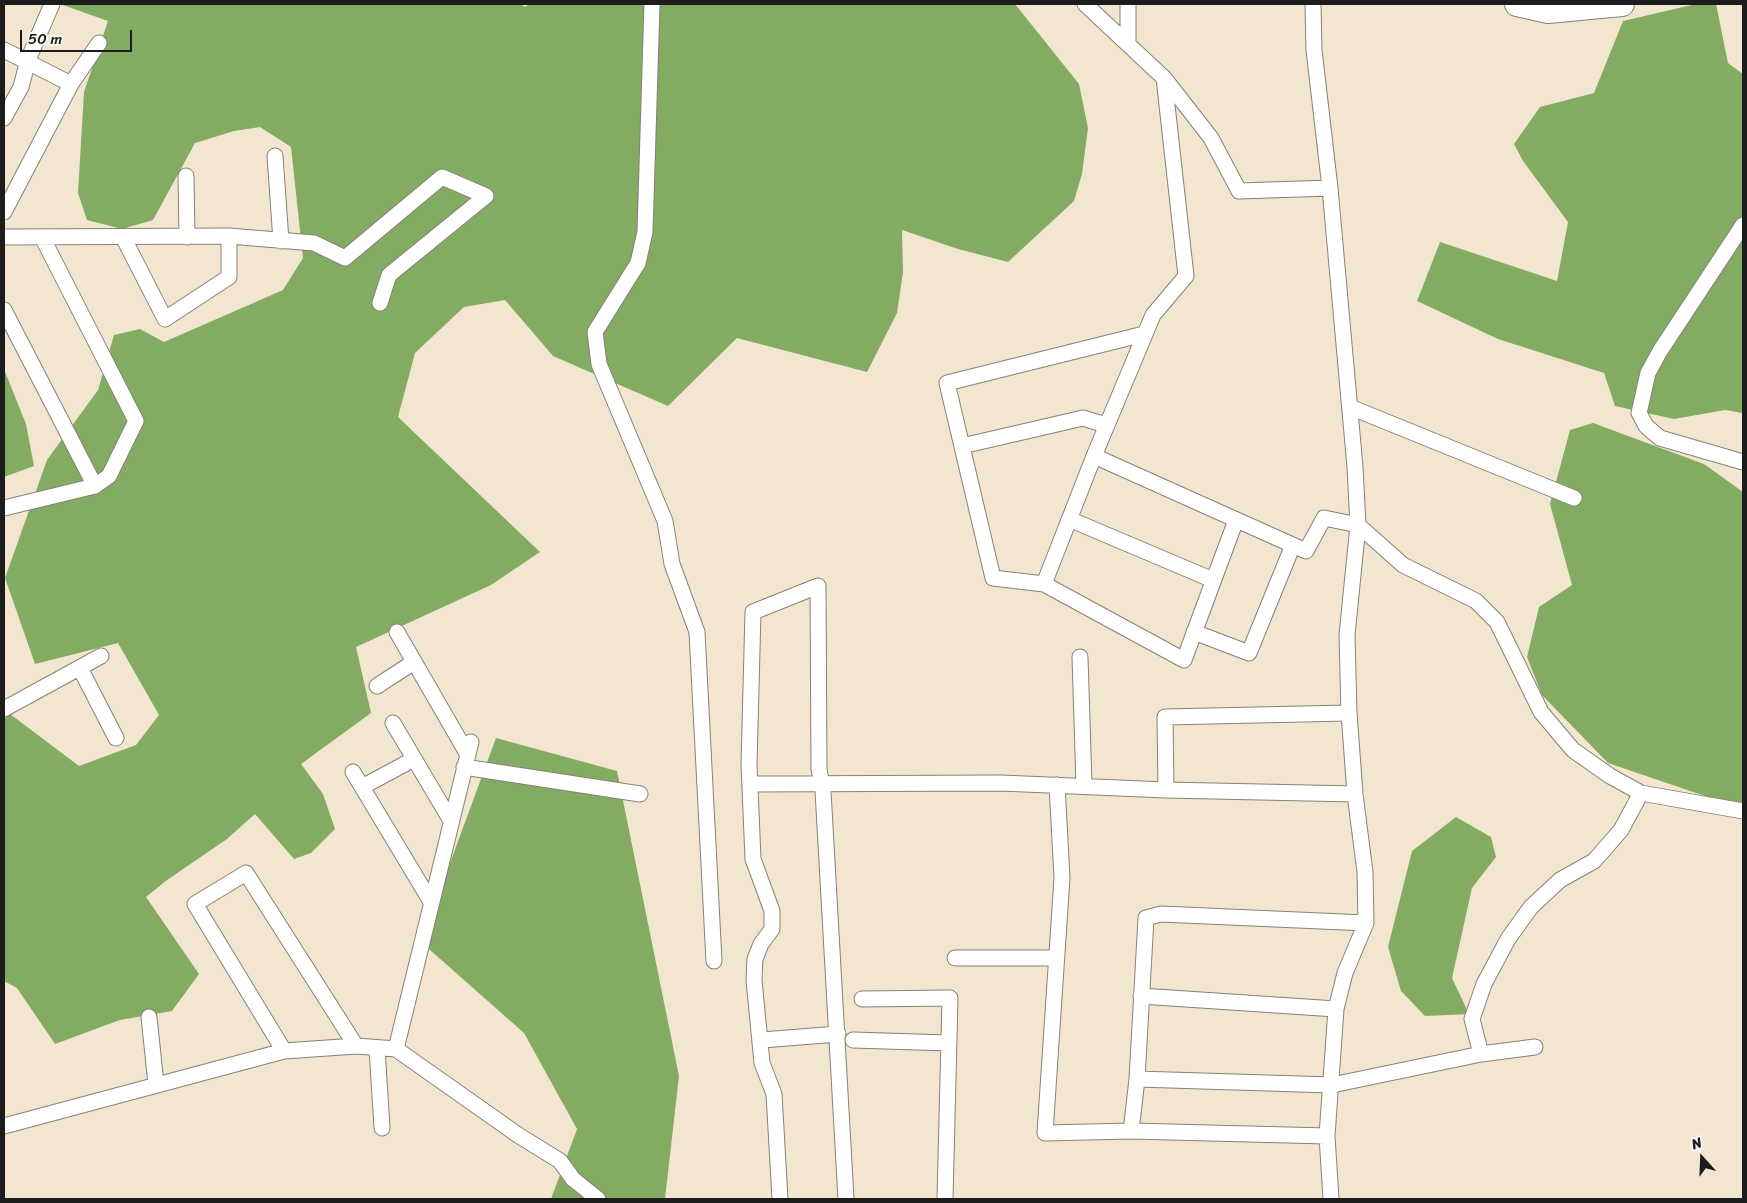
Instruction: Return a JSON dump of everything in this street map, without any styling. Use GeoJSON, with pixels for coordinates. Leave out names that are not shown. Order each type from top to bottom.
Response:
{"type":"FeatureCollection","features":[{"type":"Feature","properties":{"kind":"main road"},"geometry":{"type":"LineString","coordinates":[[1516,4],[1548,11],[1622,4]]}},
{"type":"Feature","properties":{"kind":"street"},"geometry":{"type":"LineString","coordinates":[[4,118],[21,87],[28,60],[52,4]]}},
{"type":"Feature","properties":{"kind":"street"},"geometry":{"type":"LineString","coordinates":[[652,4],[645,232],[638,263],[595,332],[599,364],[665,521],[672,564],[697,632],[714,961]]}},
{"type":"Feature","properties":{"kind":"street"},"geometry":{"type":"LineString","coordinates":[[1085,4],[1164,78],[1211,138],[1239,192],[1330,188]]}},
{"type":"Feature","properties":{"kind":"street"},"geometry":{"type":"LineString","coordinates":[[1128,4],[1128,44]]}},
{"type":"Feature","properties":{"kind":"street"},"geometry":{"type":"LineString","coordinates":[[1313,4],[1314,50],[1330,188],[1350,407],[1358,525],[1347,635],[1349,713],[1355,794],[1365,872],[1366,923],[1345,973],[1336,1009],[1327,1136],[1331,1199]]}},
{"type":"Feature","properties":{"kind":"street"},"geometry":{"type":"LineString","coordinates":[[4,212],[71,84],[99,43]]}},
{"type":"Feature","properties":{"kind":"street"},"geometry":{"type":"LineString","coordinates":[[4,50],[28,60],[71,84]]}},
{"type":"Feature","properties":{"kind":"street"},"geometry":{"type":"LineString","coordinates":[[1044,584],[1144,334],[1153,315],[1186,276],[1164,78]]}},
{"type":"Feature","properties":{"kind":"street"},"geometry":{"type":"LineString","coordinates":[[275,156],[281,241]]}},
{"type":"Feature","properties":{"kind":"street"},"geometry":{"type":"LineString","coordinates":[[186,176],[187,237]]}},
{"type":"Feature","properties":{"kind":"street"},"geometry":{"type":"LineString","coordinates":[[4,237],[229,236],[314,243],[345,258],[442,177],[486,196],[389,275],[380,303]]}},
{"type":"Feature","properties":{"kind":"street"},"geometry":{"type":"LineString","coordinates":[[1743,225],[1660,350],[1648,373],[1639,413],[1646,426],[1660,438],[1743,462]]}},
{"type":"Feature","properties":{"kind":"street"},"geometry":{"type":"LineString","coordinates":[[123,237],[165,319],[229,277],[229,236]]}},
{"type":"Feature","properties":{"kind":"street"},"geometry":{"type":"LineString","coordinates":[[4,508],[95,486],[109,476],[136,421],[42,237]]}},
{"type":"Feature","properties":{"kind":"street"},"geometry":{"type":"LineString","coordinates":[[4,310],[95,486]]}},
{"type":"Feature","properties":{"kind":"street"},"geometry":{"type":"LineString","coordinates":[[1144,334],[947,383],[993,578],[1044,584],[1184,660],[1236,520]]}},
{"type":"Feature","properties":{"kind":"street"},"geometry":{"type":"LineString","coordinates":[[1350,407],[1574,498]]}},
{"type":"Feature","properties":{"kind":"street"},"geometry":{"type":"LineString","coordinates":[[962,446],[1083,418],[1106,425]]}},
{"type":"Feature","properties":{"kind":"street"},"geometry":{"type":"LineString","coordinates":[[1094,456],[1306,551],[1324,518],[1358,525],[1403,565],[1476,601],[1496,622],[1541,712],[1573,750],[1610,776],[1641,793],[1743,811]]}},
{"type":"Feature","properties":{"kind":"street"},"geometry":{"type":"LineString","coordinates":[[1070,519],[1213,580]]}},
{"type":"Feature","properties":{"kind":"street"},"geometry":{"type":"LineString","coordinates":[[1194,632],[1249,653],[1293,545]]}},
{"type":"Feature","properties":{"kind":"street"},"geometry":{"type":"LineString","coordinates":[[780,1199],[774,1094],[762,1062],[762,1040],[754,980],[755,959],[772,929],[772,911],[753,859],[750,784],[753,612],[818,586],[819,769],[822,784],[838,1034],[846,1199]]}},
{"type":"Feature","properties":{"kind":"street"},"geometry":{"type":"LineString","coordinates":[[396,1049],[430,902],[468,754],[397,632]]}},
{"type":"Feature","properties":{"kind":"street"},"geometry":{"type":"LineString","coordinates":[[4,709],[101,656]]}},
{"type":"Feature","properties":{"kind":"street"},"geometry":{"type":"LineString","coordinates":[[1080,657],[1084,785]]}},
{"type":"Feature","properties":{"kind":"street"},"geometry":{"type":"LineString","coordinates":[[377,686],[414,662]]}},
{"type":"Feature","properties":{"kind":"street"},"geometry":{"type":"LineString","coordinates":[[80,668],[116,738]]}},
{"type":"Feature","properties":{"kind":"street"},"geometry":{"type":"LineString","coordinates":[[1166,790],[1165,717],[1349,713]]}},
{"type":"Feature","properties":{"kind":"street"},"geometry":{"type":"LineString","coordinates":[[394,724],[451,821]]}},
{"type":"Feature","properties":{"kind":"street"},"geometry":{"type":"LineString","coordinates":[[468,754],[640,794]]}},
{"type":"Feature","properties":{"kind":"street"},"geometry":{"type":"LineString","coordinates":[[362,787],[414,759]]}},
{"type":"Feature","properties":{"kind":"street"},"geometry":{"type":"LineString","coordinates":[[353,772],[430,902]]}},
{"type":"Feature","properties":{"kind":"street"},"geometry":{"type":"LineString","coordinates":[[750,784],[1084,785],[1166,790],[1355,794]]}},
{"type":"Feature","properties":{"kind":"street"},"geometry":{"type":"LineString","coordinates":[[1057,785],[1062,878],[1045,1133],[1132,1131],[1327,1136]]}},
{"type":"Feature","properties":{"kind":"street"},"geometry":{"type":"LineString","coordinates":[[1481,1054],[1472,1019],[1484,984],[1508,939],[1531,907],[1560,880],[1594,861],[1621,830],[1641,793]]}},
{"type":"Feature","properties":{"kind":"street"},"geometry":{"type":"LineString","coordinates":[[284,1051],[195,904],[246,873],[356,1046]]}},
{"type":"Feature","properties":{"kind":"street"},"geometry":{"type":"LineString","coordinates":[[1132,1131],[1138,1079],[1146,918],[1161,914],[1366,923]]}},
{"type":"Feature","properties":{"kind":"street"},"geometry":{"type":"LineString","coordinates":[[955,958],[1056,958]]}},
{"type":"Feature","properties":{"kind":"street"},"geometry":{"type":"LineString","coordinates":[[1141,996],[1336,1009]]}},
{"type":"Feature","properties":{"kind":"street"},"geometry":{"type":"LineString","coordinates":[[862,999],[950,998],[945,1199]]}},
{"type":"Feature","properties":{"kind":"street"},"geometry":{"type":"LineString","coordinates":[[149,1017],[156,1084]]}},
{"type":"Feature","properties":{"kind":"street"},"geometry":{"type":"LineString","coordinates":[[762,1040],[838,1034]]}},
{"type":"Feature","properties":{"kind":"street"},"geometry":{"type":"LineString","coordinates":[[853,1040],[949,1043]]}},
{"type":"Feature","properties":{"kind":"street"},"geometry":{"type":"LineString","coordinates":[[4,1126],[284,1051],[356,1046],[396,1049],[510,1130],[560,1161],[573,1180],[598,1199]]}},
{"type":"Feature","properties":{"kind":"street"},"geometry":{"type":"LineString","coordinates":[[1138,1079],[1332,1085],[1481,1054],[1535,1047]]}},
{"type":"Feature","properties":{"kind":"street"},"geometry":{"type":"LineString","coordinates":[[377,1048],[382,1128]]}},
{"type":"Feature","properties":{"kind":"green space"},"geometry":{"type":"Polygon","coordinates":[[[60,4],[522,4],[524,7],[530,4],[1015,4],[1079,84],[1088,128],[1082,174],[1074,201],[1008,262],[958,249],[902,230],[903,272],[897,313],[867,372],[737,338],[668,406],[553,356],[505,300],[464,307],[415,353],[398,417],[540,552],[491,585],[356,647],[371,713],[301,764],[323,794],[335,829],[311,853],[294,859],[255,814],[227,839],[167,880],[146,897],[199,974],[172,1011],[120,1020],[55,1044],[17,988],[4,981],[4,713],[6,711],[79,766],[136,745],[159,715],[118,643],[35,664],[5,578],[47,460],[98,390],[114,335],[140,329],[164,342],[283,290],[303,258],[291,147],[260,127],[234,131],[195,143],[153,220],[122,229],[87,220],[78,193],[84,92],[108,21],[60,4]]]}},
{"type":"Feature","properties":{"kind":"green space"},"geometry":{"type":"Polygon","coordinates":[[[1696,4],[1716,4],[1728,63],[1743,74],[1743,413],[1725,410],[1674,419],[1615,406],[1604,373],[1498,339],[1417,301],[1440,242],[1557,281],[1568,222],[1523,161],[1514,144],[1540,107],[1594,93],[1623,21],[1696,4]]]}},
{"type":"Feature","properties":{"kind":"green space"},"geometry":{"type":"Polygon","coordinates":[[[4,369],[26,424],[34,466],[4,477],[4,369]]]}},
{"type":"Feature","properties":{"kind":"green space"},"geometry":{"type":"Polygon","coordinates":[[[1593,423],[1704,464],[1743,492],[1743,803],[1708,797],[1608,763],[1542,695],[1527,657],[1539,607],[1572,585],[1550,504],[1570,430],[1593,423]]]}},
{"type":"Feature","properties":{"kind":"green space"},"geometry":{"type":"Polygon","coordinates":[[[496,738],[617,771],[679,1076],[665,1199],[551,1199],[577,1129],[524,1033],[421,942],[496,738]]]}},
{"type":"Feature","properties":{"kind":"green space"},"geometry":{"type":"Polygon","coordinates":[[[1456,817],[1491,837],[1496,857],[1472,888],[1452,978],[1469,1014],[1425,1016],[1401,991],[1388,947],[1412,851],[1456,817]]]}}]}
